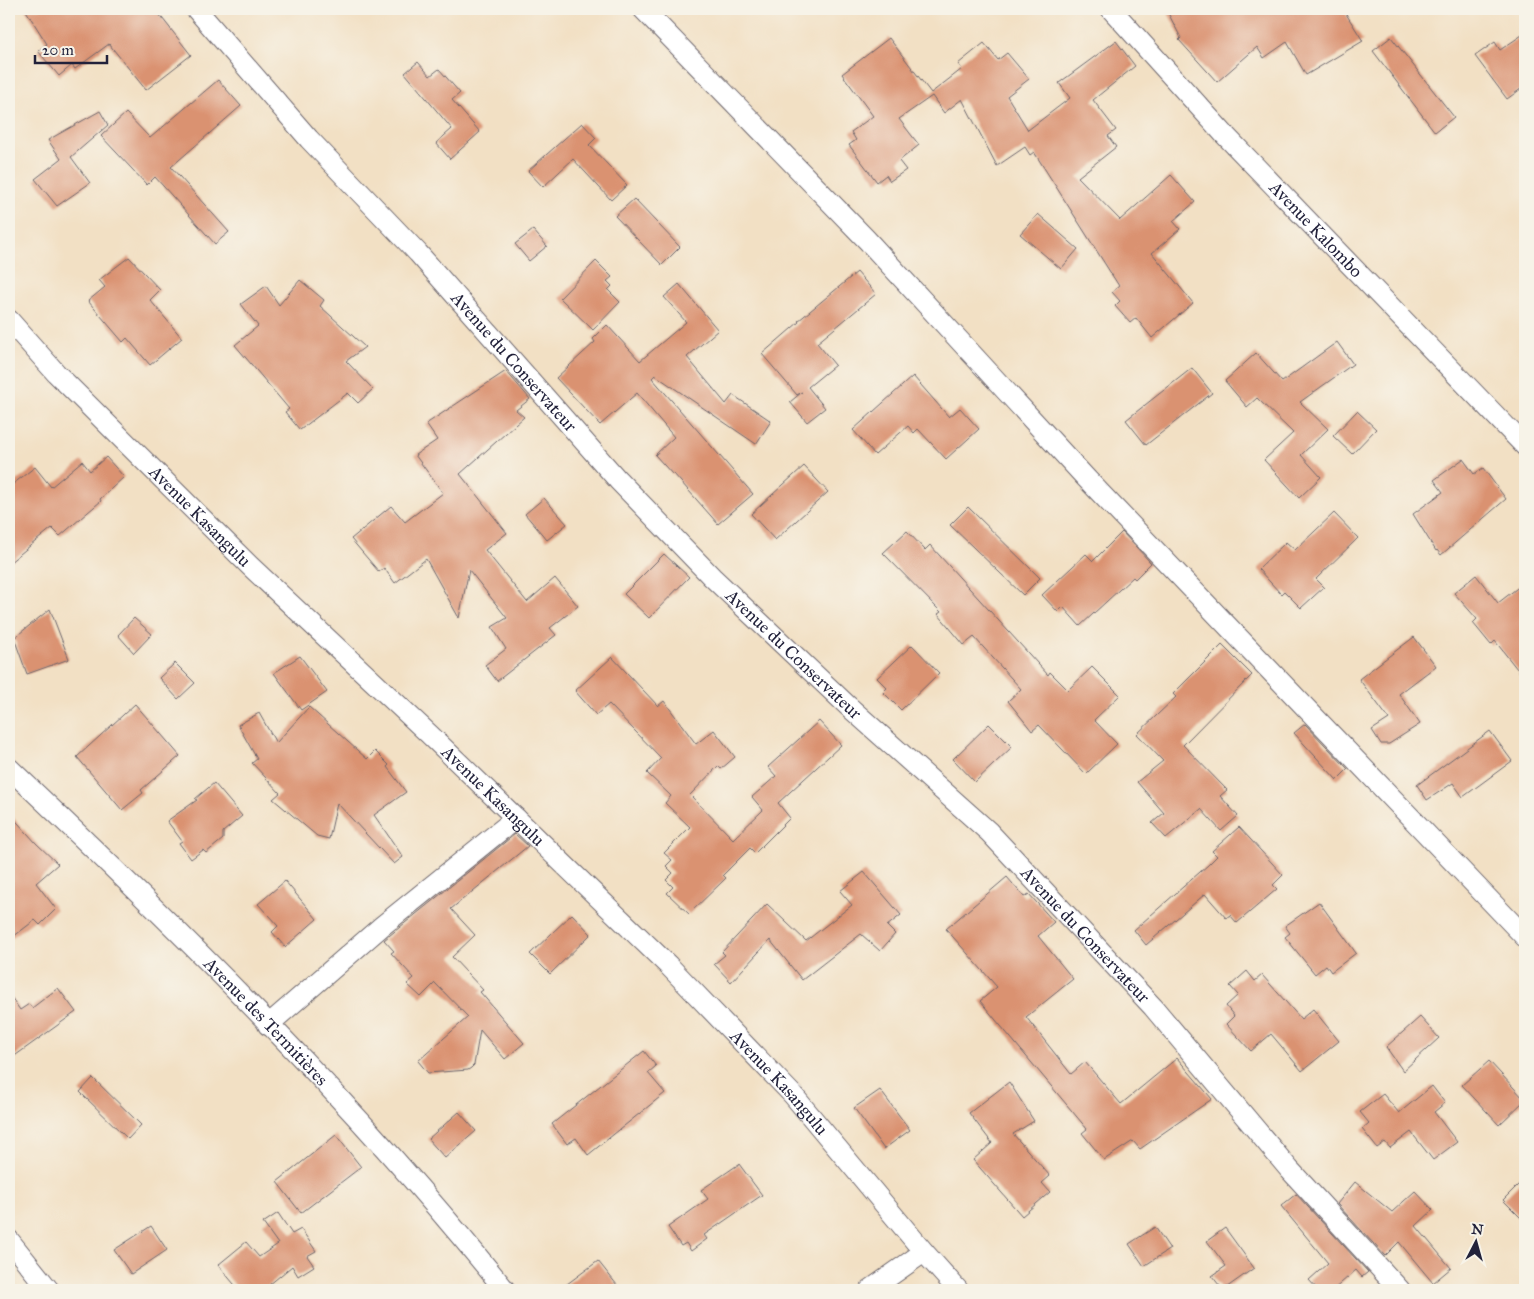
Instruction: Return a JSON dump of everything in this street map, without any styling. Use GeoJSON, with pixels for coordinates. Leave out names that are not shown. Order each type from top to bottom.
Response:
{"type":"FeatureCollection","features":[{"type":"Feature","properties":{"kind":"street","name":"Avenue du Conservateur"},"geometry":{"type":"LineString","coordinates":[[196,9],[308,138],[418,253],[618,480],[712,577],[848,706],[988,832],[1153,1007],[1289,1169],[1400,1290]]}},
{"type":"Feature","properties":{"kind":"street"},"geometry":{"type":"LineString","coordinates":[[644,9],[867,240],[1086,478],[1525,938]]}},
{"type":"Feature","properties":{"kind":"street","name":"Avenue Kalombo"},"geometry":{"type":"LineString","coordinates":[[1111,9],[1224,134],[1525,446]]}},
{"type":"Feature","properties":{"kind":"street","name":"Avenue Kasangulu"},"geometry":{"type":"LineString","coordinates":[[9,320],[56,374],[250,566],[669,966],[793,1095],[958,1290]]}},
{"type":"Feature","properties":{"kind":"street","name":"Avenue des Termitières"},"geometry":{"type":"LineString","coordinates":[[9,768],[104,858],[356,1116],[429,1198],[505,1290]]}},
{"type":"Feature","properties":{"kind":"street"},"geometry":{"type":"LineString","coordinates":[[268,1024],[382,926],[516,818]]}},
{"type":"Feature","properties":{"kind":"street"},"geometry":{"type":"LineString","coordinates":[[9,1240],[49,1290]]}},
{"type":"Feature","properties":{"kind":"street"},"geometry":{"type":"LineString","coordinates":[[870,1290],[924,1252]]}},
{"type":"Feature","properties":{"kind":"building"},"geometry":{"type":"Polygon","coordinates":[[[25,9],[155,9],[191,55],[146,90],[109,44],[75,69],[72,65],[59,76],[38,51],[47,44],[25,9]]]}},
{"type":"Feature","properties":{"kind":"building"},"geometry":{"type":"Polygon","coordinates":[[[1166,9],[1343,9],[1363,41],[1306,75],[1287,42],[1264,58],[1257,47],[1217,82],[1179,40],[1181,38],[1166,9]]]}},
{"type":"Feature","properties":{"kind":"building"},"geometry":{"type":"Polygon","coordinates":[[[1525,33],[1525,86],[1507,99],[1475,56],[1495,42],[1500,50],[1525,33]]]}},
{"type":"Feature","properties":{"kind":"building"},"geometry":{"type":"Polygon","coordinates":[[[1391,37],[1454,117],[1435,132],[1373,51],[1391,37]]]}},
{"type":"Feature","properties":{"kind":"building"},"geometry":{"type":"Polygon","coordinates":[[[889,38],[931,93],[962,69],[958,64],[984,43],[998,60],[1007,53],[1029,79],[1007,96],[1028,130],[1070,98],[1059,83],[1116,41],[1135,66],[1093,100],[1116,130],[1108,136],[1116,147],[1078,177],[1120,220],[1171,175],[1195,202],[1173,221],[1180,229],[1152,253],[1193,303],[1152,338],[1136,318],[1130,323],[1115,306],[1120,301],[1112,292],[1119,286],[1034,152],[1030,155],[1025,147],[997,166],[962,99],[944,113],[932,96],[899,119],[919,145],[899,161],[906,170],[890,181],[886,175],[877,182],[849,145],[856,140],[851,132],[873,116],[842,74],[889,38]]]}},
{"type":"Feature","properties":{"kind":"building"},"geometry":{"type":"Polygon","coordinates":[[[418,62],[430,76],[439,69],[460,93],[452,100],[480,132],[450,159],[436,143],[452,129],[405,73],[418,62]]]}},
{"type":"Feature","properties":{"kind":"building"},"geometry":{"type":"Polygon","coordinates":[[[218,80],[241,106],[171,167],[229,232],[215,244],[155,177],[147,185],[101,136],[126,113],[150,138],[218,80]]]}},
{"type":"Feature","properties":{"kind":"building"},"geometry":{"type":"Polygon","coordinates":[[[100,111],[108,125],[71,157],[90,183],[57,206],[35,179],[61,159],[48,140],[100,111]]]}},
{"type":"Feature","properties":{"kind":"building"},"geometry":{"type":"Polygon","coordinates":[[[582,123],[596,138],[589,145],[627,185],[611,200],[573,159],[543,187],[528,171],[582,123]]]}},
{"type":"Feature","properties":{"kind":"building"},"geometry":{"type":"Polygon","coordinates":[[[634,199],[680,247],[662,265],[615,216],[634,199]]]}},
{"type":"Feature","properties":{"kind":"building"},"geometry":{"type":"Polygon","coordinates":[[[1038,214],[1078,249],[1061,269],[1020,234],[1038,214]]]}},
{"type":"Feature","properties":{"kind":"building"},"geometry":{"type":"Polygon","coordinates":[[[533,230],[547,246],[529,261],[515,244],[533,230]]]}},
{"type":"Feature","properties":{"kind":"building"},"geometry":{"type":"Polygon","coordinates":[[[129,257],[160,290],[150,300],[182,338],[150,365],[127,338],[123,342],[88,301],[105,287],[99,280],[129,257]]]}},
{"type":"Feature","properties":{"kind":"building"},"geometry":{"type":"Polygon","coordinates":[[[596,261],[612,277],[607,281],[612,286],[608,290],[620,302],[593,330],[560,298],[596,261]]]}},
{"type":"Feature","properties":{"kind":"building"},"geometry":{"type":"Polygon","coordinates":[[[857,272],[876,294],[817,343],[835,365],[808,387],[825,408],[807,422],[790,402],[802,392],[797,395],[762,354],[857,272]]]}},
{"type":"Feature","properties":{"kind":"building"},"geometry":{"type":"Polygon","coordinates":[[[300,280],[324,300],[320,306],[365,347],[346,361],[373,389],[358,403],[348,393],[300,430],[285,412],[289,409],[235,345],[258,326],[241,304],[266,286],[279,305],[300,280]]]}},
{"type":"Feature","properties":{"kind":"building"},"geometry":{"type":"Polygon","coordinates":[[[679,284],[718,330],[687,357],[726,404],[733,395],[771,421],[756,444],[655,375],[652,378],[753,494],[718,524],[655,455],[674,437],[637,393],[600,425],[556,378],[595,342],[593,339],[607,325],[640,361],[686,322],[664,297],[679,284]]]}},
{"type":"Feature","properties":{"kind":"building"},"geometry":{"type":"Polygon","coordinates":[[[1337,342],[1353,364],[1300,402],[1328,429],[1301,455],[1321,477],[1299,498],[1264,460],[1293,433],[1257,398],[1247,407],[1225,381],[1256,353],[1282,382],[1337,342]]]}},
{"type":"Feature","properties":{"kind":"building"},"geometry":{"type":"Polygon","coordinates":[[[1192,368],[1212,393],[1146,445],[1126,420],[1192,368]]]}},
{"type":"Feature","properties":{"kind":"building"},"geometry":{"type":"Polygon","coordinates":[[[506,371],[530,399],[516,410],[524,417],[460,474],[507,533],[485,550],[527,602],[555,578],[578,606],[550,628],[556,635],[497,681],[485,665],[506,649],[492,627],[507,618],[469,570],[459,618],[426,559],[395,583],[384,568],[379,572],[351,539],[391,506],[405,522],[443,493],[415,455],[437,440],[426,424],[506,371]]]}},
{"type":"Feature","properties":{"kind":"building"},"geometry":{"type":"Polygon","coordinates":[[[913,376],[949,417],[960,408],[979,429],[946,459],[918,429],[914,433],[908,426],[875,455],[853,430],[913,376]]]}},
{"type":"Feature","properties":{"kind":"building"},"geometry":{"type":"Polygon","coordinates":[[[1357,411],[1376,429],[1352,454],[1333,436],[1357,411]]]}},
{"type":"Feature","properties":{"kind":"building"},"geometry":{"type":"Polygon","coordinates":[[[106,457],[124,477],[100,499],[101,501],[60,536],[52,528],[9,563],[9,487],[35,467],[51,487],[82,461],[90,471],[106,457]]]}},
{"type":"Feature","properties":{"kind":"building"},"geometry":{"type":"Polygon","coordinates":[[[1463,459],[1474,474],[1483,468],[1506,499],[1441,555],[1436,551],[1413,514],[1443,492],[1434,480],[1463,459]]]}},
{"type":"Feature","properties":{"kind":"building"},"geometry":{"type":"Polygon","coordinates":[[[804,466],[828,492],[775,540],[751,514],[804,466]]]}},
{"type":"Feature","properties":{"kind":"building"},"geometry":{"type":"Polygon","coordinates":[[[544,498],[567,524],[547,540],[525,514],[544,498]]]}},
{"type":"Feature","properties":{"kind":"building"},"geometry":{"type":"Polygon","coordinates":[[[968,507],[1040,578],[1023,595],[950,525],[968,507]]]}},
{"type":"Feature","properties":{"kind":"building"},"geometry":{"type":"Polygon","coordinates":[[[1334,513],[1358,538],[1316,579],[1324,587],[1301,608],[1284,591],[1281,594],[1258,569],[1286,542],[1295,550],[1334,513]]]}},
{"type":"Feature","properties":{"kind":"building"},"geometry":{"type":"Polygon","coordinates":[[[907,531],[925,550],[930,545],[1048,675],[1050,672],[1068,690],[1092,667],[1120,695],[1094,720],[1117,744],[1086,774],[1039,725],[1032,731],[1008,701],[1021,689],[974,637],[964,645],[938,614],[941,612],[883,553],[907,531]]]}},
{"type":"Feature","properties":{"kind":"building"},"geometry":{"type":"Polygon","coordinates":[[[1122,532],[1151,563],[1080,626],[1063,607],[1058,612],[1042,595],[1086,554],[1093,561],[1122,532]]]}},
{"type":"Feature","properties":{"kind":"building"},"geometry":{"type":"Polygon","coordinates":[[[664,554],[689,577],[649,618],[624,594],[664,554]]]}},
{"type":"Feature","properties":{"kind":"building"},"geometry":{"type":"Polygon","coordinates":[[[1476,575],[1498,603],[1525,582],[1525,679],[1495,641],[1491,645],[1473,623],[1477,619],[1454,593],[1476,575]]]}},
{"type":"Feature","properties":{"kind":"building"},"geometry":{"type":"Polygon","coordinates":[[[50,609],[69,659],[27,674],[14,638],[50,609]]]}},
{"type":"Feature","properties":{"kind":"building"},"geometry":{"type":"Polygon","coordinates":[[[134,618],[152,634],[134,653],[118,635],[134,618]]]}},
{"type":"Feature","properties":{"kind":"building"},"geometry":{"type":"Polygon","coordinates":[[[1414,637],[1436,666],[1399,694],[1420,724],[1389,744],[1381,744],[1372,730],[1389,719],[1359,679],[1414,637]]]}},
{"type":"Feature","properties":{"kind":"building"},"geometry":{"type":"Polygon","coordinates":[[[912,645],[939,673],[901,710],[883,692],[887,688],[877,678],[912,645]]]}},
{"type":"Feature","properties":{"kind":"building"},"geometry":{"type":"Polygon","coordinates":[[[1222,645],[1252,675],[1183,745],[1227,790],[1220,796],[1238,816],[1221,831],[1201,809],[1166,838],[1152,823],[1164,813],[1137,782],[1163,761],[1137,734],[1176,697],[1173,694],[1222,645]]]}},
{"type":"Feature","properties":{"kind":"building"},"geometry":{"type":"Polygon","coordinates":[[[300,656],[327,692],[301,710],[274,673],[300,656]]]}},
{"type":"Feature","properties":{"kind":"building"},"geometry":{"type":"Polygon","coordinates":[[[612,657],[658,706],[664,701],[696,744],[714,730],[735,757],[721,769],[718,766],[690,795],[733,839],[763,810],[752,797],[776,776],[768,767],[819,721],[841,745],[778,803],[790,818],[755,853],[750,848],[723,875],[726,878],[689,914],[667,893],[673,887],[666,880],[673,873],[666,866],[672,860],[664,853],[690,827],[665,803],[671,796],[647,773],[661,758],[609,704],[596,715],[575,691],[612,657]]]}},
{"type":"Feature","properties":{"kind":"building"},"geometry":{"type":"Polygon","coordinates":[[[175,663],[195,683],[178,699],[159,678],[175,663]]]}},
{"type":"Feature","properties":{"kind":"building"},"geometry":{"type":"Polygon","coordinates":[[[135,704],[180,756],[141,790],[143,793],[122,810],[77,757],[135,704]]]}},
{"type":"Feature","properties":{"kind":"building"},"geometry":{"type":"Polygon","coordinates":[[[309,707],[367,759],[375,751],[389,765],[387,767],[406,792],[374,815],[403,857],[394,864],[337,803],[329,839],[317,836],[273,799],[280,793],[252,763],[257,759],[238,725],[259,713],[276,743],[309,707]]]}},
{"type":"Feature","properties":{"kind":"building"},"geometry":{"type":"Polygon","coordinates":[[[989,724],[1012,747],[975,782],[953,759],[989,724]]]}},
{"type":"Feature","properties":{"kind":"building"},"geometry":{"type":"Polygon","coordinates":[[[1305,724],[1348,769],[1337,780],[1294,733],[1305,724]]]}},
{"type":"Feature","properties":{"kind":"building"},"geometry":{"type":"Polygon","coordinates":[[[1490,731],[1512,761],[1463,797],[1453,783],[1427,800],[1417,785],[1490,731]]]}},
{"type":"Feature","properties":{"kind":"building"},"geometry":{"type":"Polygon","coordinates":[[[214,783],[242,816],[223,832],[223,839],[206,853],[203,850],[191,859],[179,843],[182,841],[167,821],[197,800],[195,799],[214,783]]]}},
{"type":"Feature","properties":{"kind":"building"},"geometry":{"type":"Polygon","coordinates":[[[9,813],[58,864],[36,883],[56,909],[40,925],[35,920],[9,940],[9,813]]]}},
{"type":"Feature","properties":{"kind":"building"},"geometry":{"type":"Polygon","coordinates":[[[1239,827],[1283,875],[1273,885],[1277,889],[1237,923],[1230,915],[1226,918],[1205,894],[1146,945],[1134,930],[1208,865],[1217,856],[1212,851],[1239,827]]]}},
{"type":"Feature","properties":{"kind":"building"},"geometry":{"type":"Polygon","coordinates":[[[515,834],[528,846],[451,909],[475,935],[452,957],[483,990],[480,992],[524,1043],[505,1059],[480,1030],[474,1065],[471,1068],[468,1070],[428,1073],[418,1061],[468,1017],[435,983],[421,997],[407,984],[414,978],[391,953],[394,951],[384,940],[515,834]]]}},
{"type":"Feature","properties":{"kind":"building"},"geometry":{"type":"Polygon","coordinates":[[[864,872],[901,915],[887,926],[895,934],[880,951],[861,934],[802,980],[770,940],[731,982],[714,964],[725,955],[722,952],[767,904],[806,941],[852,905],[840,891],[864,872]]]}},
{"type":"Feature","properties":{"kind":"building"},"geometry":{"type":"Polygon","coordinates":[[[1007,877],[1024,897],[1029,894],[1054,922],[1038,936],[1073,979],[1026,1017],[1071,1074],[1085,1062],[1121,1104],[1177,1058],[1212,1099],[1140,1149],[1133,1141],[1104,1160],[1082,1133],[1087,1129],[980,1001],[997,987],[946,929],[1007,877]]]}},
{"type":"Feature","properties":{"kind":"building"},"geometry":{"type":"Polygon","coordinates":[[[285,881],[317,919],[285,947],[272,932],[278,926],[258,904],[285,881]]]}},
{"type":"Feature","properties":{"kind":"building"},"geometry":{"type":"Polygon","coordinates":[[[1319,902],[1356,953],[1331,972],[1326,965],[1315,974],[1285,937],[1290,933],[1285,926],[1319,902]]]}},
{"type":"Feature","properties":{"kind":"building"},"geometry":{"type":"Polygon","coordinates":[[[572,914],[591,934],[550,974],[530,954],[572,914]]]}},
{"type":"Feature","properties":{"kind":"building"},"geometry":{"type":"Polygon","coordinates":[[[1247,971],[1255,981],[1262,975],[1301,1019],[1313,1009],[1339,1041],[1302,1071],[1271,1034],[1251,1051],[1226,1024],[1234,1016],[1226,1006],[1238,995],[1230,986],[1247,971]]]}},
{"type":"Feature","properties":{"kind":"building"},"geometry":{"type":"Polygon","coordinates":[[[58,988],[76,1012],[9,1060],[9,994],[20,1010],[29,1004],[32,1008],[58,988]]]}},
{"type":"Feature","properties":{"kind":"building"},"geometry":{"type":"Polygon","coordinates":[[[1420,1017],[1439,1038],[1403,1071],[1386,1047],[1420,1017]]]}},
{"type":"Feature","properties":{"kind":"building"},"geometry":{"type":"Polygon","coordinates":[[[644,1051],[656,1066],[648,1073],[665,1093],[588,1155],[576,1138],[567,1144],[552,1124],[644,1051]]]}},
{"type":"Feature","properties":{"kind":"building"},"geometry":{"type":"Polygon","coordinates":[[[1489,1061],[1525,1100],[1499,1125],[1462,1085],[1489,1061]]]}},
{"type":"Feature","properties":{"kind":"building"},"geometry":{"type":"Polygon","coordinates":[[[93,1078],[141,1125],[128,1139],[80,1092],[93,1078]]]}},
{"type":"Feature","properties":{"kind":"building"},"geometry":{"type":"Polygon","coordinates":[[[1009,1082],[1034,1121],[1013,1134],[1050,1176],[1042,1183],[1050,1192],[1022,1216],[973,1160],[992,1143],[969,1113],[1009,1082]]]}},
{"type":"Feature","properties":{"kind":"building"},"geometry":{"type":"Polygon","coordinates":[[[1432,1086],[1445,1103],[1434,1112],[1457,1142],[1433,1160],[1411,1132],[1390,1148],[1385,1142],[1377,1148],[1362,1129],[1369,1123],[1360,1112],[1383,1094],[1399,1113],[1432,1086]]]}},
{"type":"Feature","properties":{"kind":"building"},"geometry":{"type":"Polygon","coordinates":[[[880,1090],[910,1130],[884,1149],[854,1108],[880,1090]]]}},
{"type":"Feature","properties":{"kind":"building"},"geometry":{"type":"Polygon","coordinates":[[[459,1112],[476,1131],[445,1158],[428,1139],[459,1112]]]}},
{"type":"Feature","properties":{"kind":"building"},"geometry":{"type":"Polygon","coordinates":[[[336,1135],[361,1167],[301,1213],[277,1182],[336,1135]]]}},
{"type":"Feature","properties":{"kind":"building"},"geometry":{"type":"Polygon","coordinates":[[[739,1164],[762,1195],[704,1235],[707,1239],[691,1251],[686,1243],[681,1246],[668,1227],[708,1199],[701,1190],[739,1164]]]}},
{"type":"Feature","properties":{"kind":"building"},"geometry":{"type":"Polygon","coordinates":[[[1525,1178],[1525,1222],[1503,1200],[1525,1178]]]}},
{"type":"Feature","properties":{"kind":"building"},"geometry":{"type":"Polygon","coordinates":[[[1355,1182],[1392,1212],[1415,1191],[1433,1210],[1416,1226],[1451,1268],[1433,1283],[1399,1242],[1385,1256],[1337,1204],[1355,1182]]]}},
{"type":"Feature","properties":{"kind":"building"},"geometry":{"type":"Polygon","coordinates":[[[1296,1194],[1368,1272],[1362,1277],[1356,1270],[1333,1290],[1318,1290],[1309,1280],[1328,1263],[1281,1206],[1296,1194]]]}},
{"type":"Feature","properties":{"kind":"building"},"geometry":{"type":"Polygon","coordinates":[[[278,1213],[292,1234],[301,1229],[316,1251],[307,1256],[314,1266],[298,1276],[292,1266],[263,1290],[239,1290],[218,1265],[246,1242],[259,1257],[278,1244],[263,1223],[278,1213]]]}},
{"type":"Feature","properties":{"kind":"building"},"geometry":{"type":"Polygon","coordinates":[[[151,1226],[167,1250],[131,1274],[114,1250],[151,1226]]]}},
{"type":"Feature","properties":{"kind":"building"},"geometry":{"type":"Polygon","coordinates":[[[1155,1227],[1170,1249],[1144,1266],[1129,1244],[1155,1227]]]}},
{"type":"Feature","properties":{"kind":"building"},"geometry":{"type":"Polygon","coordinates":[[[1225,1228],[1254,1268],[1223,1290],[1212,1276],[1226,1266],[1207,1241],[1225,1228]]]}},
{"type":"Feature","properties":{"kind":"building"},"geometry":{"type":"Polygon","coordinates":[[[598,1261],[621,1290],[559,1290],[598,1261]]]}}]}
